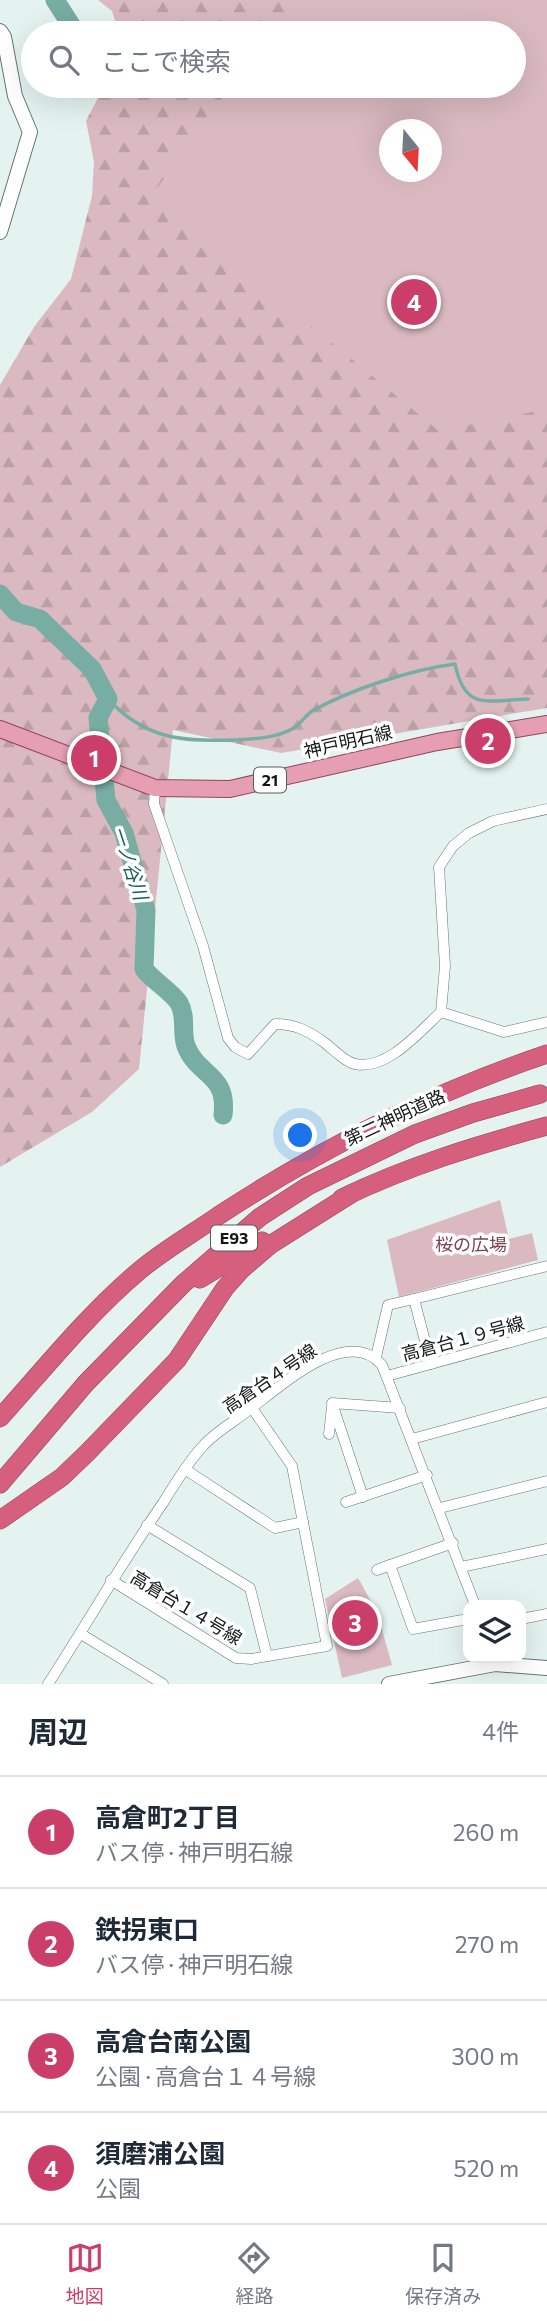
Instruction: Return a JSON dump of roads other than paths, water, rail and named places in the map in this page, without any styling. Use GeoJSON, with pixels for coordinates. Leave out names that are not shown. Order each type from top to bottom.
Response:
{"type":"FeatureCollection","features":[{"type":"Feature","properties":{"kind":"highway","name":"第二神明道路"},"geometry":{"type":"LineString","coordinates":[[0,1418],[112,1295],[175,1244],[255,1192],[362,1132],[475,1081],[547,1054]]}},
{"type":"Feature","properties":{"kind":"highway","name":"第二神明道路"},"geometry":{"type":"LineString","coordinates":[[0,1484],[86,1383],[219,1250],[260,1217],[308,1186],[415,1134],[472,1113],[540,1094]]}},
{"type":"Feature","properties":{"kind":"highway","name":"第二神明道路"},"geometry":{"type":"LineString","coordinates":[[149,1320],[174,1298],[221,1266],[298,1219],[351,1194],[473,1146],[547,1126]]}},
{"type":"Feature","properties":{"kind":"highway"},"geometry":{"type":"LineString","coordinates":[[0,1520],[62,1477],[177,1360],[225,1287],[242,1269],[270,1245],[351,1194]]}},
{"type":"Feature","properties":{"kind":"main road","name":"神戸明石線"},"geometry":{"type":"LineString","coordinates":[[0,729],[155,788],[230,789],[437,742],[547,724]]}},
{"type":"Feature","properties":{"kind":"street"},"geometry":{"type":"LineString","coordinates":[[0,31],[4,37],[15,96],[30,132],[0,232]]}},
{"type":"Feature","properties":{"kind":"street"},"geometry":{"type":"LineString","coordinates":[[155,788],[154,804],[174,870],[203,946],[228,1038],[235,1047],[248,1054],[275,1024],[289,1024],[309,1031],[354,1064],[373,1064],[397,1051],[441,1012],[445,966],[439,867],[453,846],[481,827],[528,810],[547,809]]}},
{"type":"Feature","properties":{"kind":"street"},"geometry":{"type":"LineString","coordinates":[[441,1012],[503,1032],[547,1022]]}},
{"type":"Feature","properties":{"kind":"street"},"geometry":{"type":"LineString","coordinates":[[473,1600],[440,1507],[387,1376],[376,1357],[388,1305],[547,1266]]}},
{"type":"Feature","properties":{"kind":"street"},"geometry":{"type":"LineString","coordinates":[[414,1299],[432,1364]]}},
{"type":"Feature","properties":{"kind":"street","name":"高倉台１９号線"},"geometry":{"type":"LineString","coordinates":[[387,1376],[547,1332]]}},
{"type":"Feature","properties":{"kind":"street","name":"高倉台４号線"},"geometry":{"type":"LineString","coordinates":[[48,1684],[81,1634],[111,1580],[204,1445],[315,1363],[338,1353],[359,1350],[376,1357]]}},
{"type":"Feature","properties":{"kind":"street"},"geometry":{"type":"LineString","coordinates":[[412,1439],[547,1402]]}},
{"type":"Feature","properties":{"kind":"street"},"geometry":{"type":"LineString","coordinates":[[332,1403],[400,1408]]}},
{"type":"Feature","properties":{"kind":"street"},"geometry":{"type":"LineString","coordinates":[[329,1434],[332,1403]]}},
{"type":"Feature","properties":{"kind":"street"},"geometry":{"type":"LineString","coordinates":[[332,1403],[363,1497]]}},
{"type":"Feature","properties":{"kind":"street","name":"高倉台１４号線"},"geometry":{"type":"LineString","coordinates":[[111,1580],[236,1658],[327,1646],[292,1466],[252,1408]]}},
{"type":"Feature","properties":{"kind":"street"},"geometry":{"type":"LineString","coordinates":[[186,1469],[275,1528],[303,1522]]}},
{"type":"Feature","properties":{"kind":"street"},"geometry":{"type":"LineString","coordinates":[[346,1503],[427,1475]]}},
{"type":"Feature","properties":{"kind":"street"},"geometry":{"type":"LineString","coordinates":[[440,1507],[547,1480]]}},
{"type":"Feature","properties":{"kind":"street"},"geometry":{"type":"LineString","coordinates":[[147,1525],[250,1588],[267,1656]]}},
{"type":"Feature","properties":{"kind":"street"},"geometry":{"type":"LineString","coordinates":[[377,1570],[453,1543]]}},
{"type":"Feature","properties":{"kind":"street"},"geometry":{"type":"LineString","coordinates":[[461,1567],[547,1549]]}},
{"type":"Feature","properties":{"kind":"street"},"geometry":{"type":"LineString","coordinates":[[390,1565],[413,1629],[463,1620]]}},
{"type":"Feature","properties":{"kind":"street"},"geometry":{"type":"LineString","coordinates":[[526,1618],[547,1614]]}},
{"type":"Feature","properties":{"kind":"street"},"geometry":{"type":"LineString","coordinates":[[81,1634],[163,1684]]}},
{"type":"Feature","properties":{"kind":"street"},"geometry":{"type":"LineString","coordinates":[[389,1684],[485,1663]]}},
{"type":"Feature","properties":{"kind":"street"},"geometry":{"type":"LineString","coordinates":[[509,1663],[547,1668]]}},
{"type":"Feature","properties":{"kind":"waterway"},"geometry":{"type":"LineString","coordinates":[[55,0],[68,21]]}},
{"type":"Feature","properties":{"kind":"waterway","name":"一ノ谷川"},"geometry":{"type":"LineString","coordinates":[[0,594],[16,612],[40,619],[92,669],[108,699],[98,718],[106,800],[124,833],[146,910],[144,969],[179,1003],[183,1014],[186,1046],[191,1056],[217,1083],[223,1101],[223,1115]]}},
{"type":"Feature","properties":{"kind":"waterway"},"geometry":{"type":"LineString","coordinates":[[108,699],[136,723],[150,730],[198,740],[257,738],[286,732],[312,711],[345,695],[401,676],[455,664],[465,690],[480,700],[528,699]]}},
{"type":"Feature","properties":{"kind":"place","name":"須磨浦公園"},"geometry":{"type":"Point","coordinates":[414,302]}},
{"type":"Feature","properties":{"kind":"place","name":"鉄拐東口"},"geometry":{"type":"Point","coordinates":[488,741]}},
{"type":"Feature","properties":{"kind":"place","name":"高倉町2丁目"},"geometry":{"type":"Point","coordinates":[94,758]}},
{"type":"Feature","properties":{"kind":"place","name":"高倉台南公園"},"geometry":{"type":"Point","coordinates":[355,1623]}},
{"type":"Feature","properties":{"kind":"park label","name":"桜の広場"},"geometry":{"type":"Point","coordinates":[471,1245]}}]}
